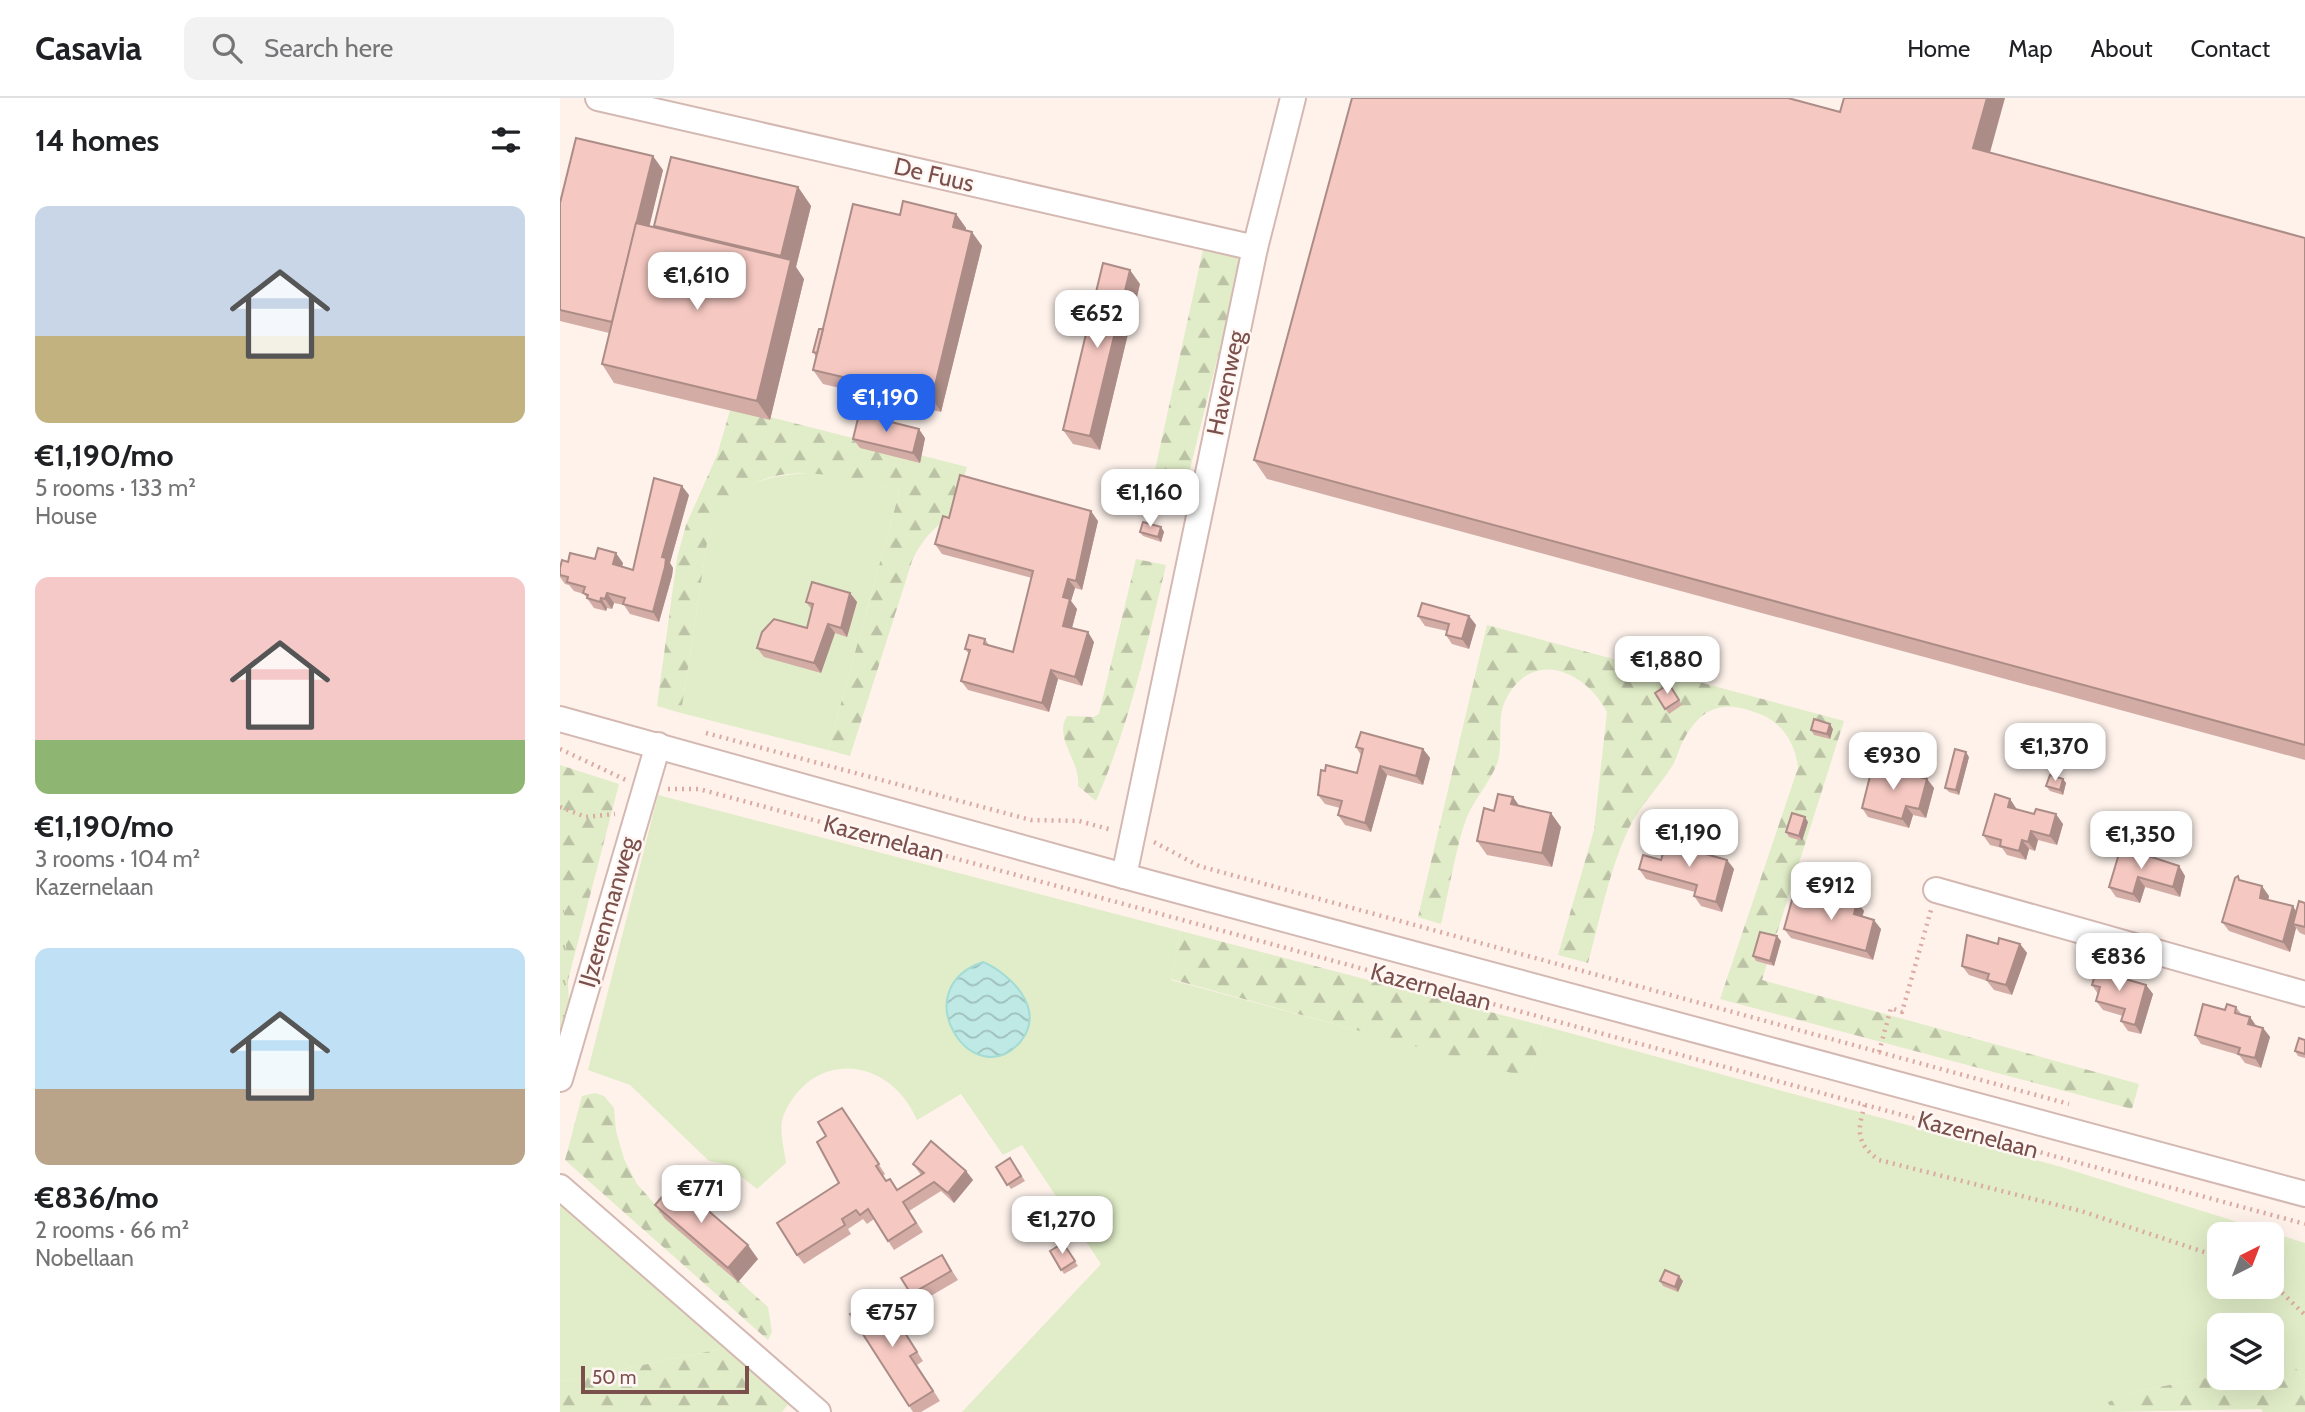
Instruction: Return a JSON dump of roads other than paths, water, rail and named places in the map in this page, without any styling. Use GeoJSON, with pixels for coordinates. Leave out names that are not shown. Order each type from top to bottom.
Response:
{"type":"FeatureCollection","features":[{"type":"Feature","properties":{"kind":"street","name":"Havenweg"},"geometry":{"type":"LineString","coordinates":[[1124,876],[1255,248],[1293,98]]}},
{"type":"Feature","properties":{"kind":"street","name":"De Fuus"},"geometry":{"type":"LineString","coordinates":[[609,99],[1255,248]]}},
{"type":"Feature","properties":{"kind":"street","name":"Kazernelaan"},"geometry":{"type":"LineString","coordinates":[[560,719],[1124,876],[2305,1194]]}},
{"type":"Feature","properties":{"kind":"street","name":"IJzerenmanweg"},"geometry":{"type":"LineString","coordinates":[[560,1079],[643,787],[658,745]]}},
{"type":"Feature","properties":{"kind":"street"},"geometry":{"type":"LineString","coordinates":[[1937,890],[2305,993]]}},
{"type":"Feature","properties":{"kind":"street"},"geometry":{"type":"LineString","coordinates":[[560,1187],[818,1412]]}},
{"type":"Feature","properties":{"kind":"water"},"geometry":{"type":"Polygon","coordinates":[[[983,962],[1014,984],[1022,994],[1030,1017],[1028,1029],[1021,1041],[1003,1055],[984,1056],[967,1048],[954,1033],[947,1014],[948,994],[959,976],[983,962]]]}}]}
